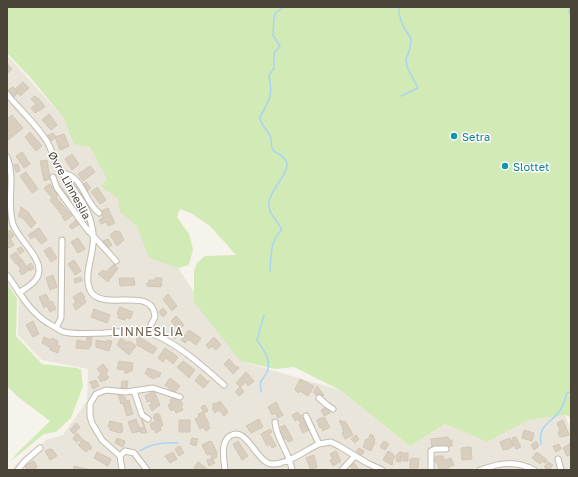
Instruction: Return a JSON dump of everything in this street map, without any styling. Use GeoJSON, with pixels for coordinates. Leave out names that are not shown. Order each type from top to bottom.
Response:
{"type":"FeatureCollection","features":[{"type":"Feature","properties":{"kind":"street","name":"Øvre Linneslia"},"geometry":{"type":"LineString","coordinates":[[7,94],[44,138],[62,173],[84,206],[91,224],[93,237],[88,279],[91,291],[95,296],[102,300],[138,300],[148,303],[152,308],[155,317],[147,333]]}},
{"type":"Feature","properties":{"kind":"street"},"geometry":{"type":"LineString","coordinates":[[7,157],[11,170],[9,207],[12,223],[18,235],[35,258],[39,270],[38,277],[20,294]]}},
{"type":"Feature","properties":{"kind":"street"},"geometry":{"type":"LineString","coordinates":[[62,173],[72,176],[80,183],[92,207],[99,213]]}},
{"type":"Feature","properties":{"kind":"street"},"geometry":{"type":"LineString","coordinates":[[53,177],[57,188],[93,237],[100,242],[116,261]]}},
{"type":"Feature","properties":{"kind":"street"},"geometry":{"type":"LineString","coordinates":[[56,328],[60,321],[62,305],[62,240]]}},
{"type":"Feature","properties":{"kind":"street"},"geometry":{"type":"LineString","coordinates":[[7,275],[35,314],[56,328],[73,333],[147,333],[161,338],[185,353],[224,385]]}},
{"type":"Feature","properties":{"kind":"street"},"geometry":{"type":"LineString","coordinates":[[122,470],[120,456],[102,440],[95,431],[90,416],[91,400],[99,392],[106,390],[134,391],[146,388],[158,389],[180,397]]}},
{"type":"Feature","properties":{"kind":"street"},"geometry":{"type":"LineString","coordinates":[[134,391],[142,415],[148,419]]}},
{"type":"Feature","properties":{"kind":"street"},"geometry":{"type":"LineString","coordinates":[[319,398],[334,409]]}},
{"type":"Feature","properties":{"kind":"street"},"geometry":{"type":"LineString","coordinates":[[306,416],[319,444]]}},
{"type":"Feature","properties":{"kind":"street"},"geometry":{"type":"LineString","coordinates":[[275,422],[277,433],[290,459],[292,470]]}},
{"type":"Feature","properties":{"kind":"street"},"geometry":{"type":"LineString","coordinates":[[225,470],[225,441],[228,436],[233,434],[241,435],[247,440],[267,463],[272,464],[290,459],[319,444],[331,442],[382,470]]}},
{"type":"Feature","properties":{"kind":"street"},"geometry":{"type":"LineString","coordinates":[[18,470],[28,458],[40,448]]}},
{"type":"Feature","properties":{"kind":"street"},"geometry":{"type":"LineString","coordinates":[[431,470],[431,451],[436,449],[446,449]]}},
{"type":"Feature","properties":{"kind":"street"},"geometry":{"type":"LineString","coordinates":[[120,456],[125,451],[134,453],[147,470]]}},
{"type":"Feature","properties":{"kind":"street"},"geometry":{"type":"LineString","coordinates":[[342,470],[355,456]]}},
{"type":"Feature","properties":{"kind":"street"},"geometry":{"type":"LineString","coordinates":[[558,459],[561,470]]}},
{"type":"Feature","properties":{"kind":"street"},"geometry":{"type":"LineString","coordinates":[[480,470],[506,462],[520,464],[534,470]]}},
{"type":"Feature","properties":{"kind":"shaded area"},"geometry":{"type":"Polygon","coordinates":[[[7,55],[90,147],[137,226],[178,268],[240,361],[340,390],[410,446],[445,424],[487,442],[529,420],[565,415],[571,431],[571,470],[13,470],[14,466],[46,440],[63,435],[87,401],[88,369],[42,360],[18,335],[19,288],[7,270],[7,55]]]}},
{"type":"Feature","properties":{"kind":"green space"},"geometry":{"type":"Polygon","coordinates":[[[7,7],[571,7],[570,417],[565,415],[529,420],[487,442],[445,424],[410,446],[340,390],[294,367],[275,369],[240,361],[194,302],[194,271],[197,263],[205,256],[236,255],[210,226],[191,213],[180,209],[177,217],[189,234],[193,249],[189,265],[178,268],[149,258],[137,226],[120,212],[118,199],[101,186],[107,179],[90,147],[74,144],[63,117],[30,77],[7,53],[7,7]]]}},
{"type":"Feature","properties":{"kind":"green space"},"geometry":{"type":"Polygon","coordinates":[[[7,283],[17,298],[16,336],[42,364],[77,368],[81,370],[83,386],[71,418],[56,432],[44,434],[11,461],[17,453],[50,421],[18,397],[7,386],[7,283]]]}},
{"type":"Feature","properties":{"kind":"building"},"geometry":{"type":"Polygon","coordinates":[[[7,64],[12,69],[7,74],[7,64]]]}},
{"type":"Feature","properties":{"kind":"building"},"geometry":{"type":"Polygon","coordinates":[[[23,82],[29,88],[20,96],[15,89],[23,82]]]}},
{"type":"Feature","properties":{"kind":"building"},"geometry":{"type":"Polygon","coordinates":[[[13,87],[18,93],[14,97],[8,90],[13,87]]]}},
{"type":"Feature","properties":{"kind":"building"},"geometry":{"type":"Polygon","coordinates":[[[35,96],[45,107],[35,113],[31,108],[36,104],[31,99],[35,96]]]}},
{"type":"Feature","properties":{"kind":"building"},"geometry":{"type":"Polygon","coordinates":[[[49,114],[57,125],[51,130],[42,120],[49,114]]]}},
{"type":"Feature","properties":{"kind":"building"},"geometry":{"type":"Polygon","coordinates":[[[12,115],[23,128],[7,141],[7,119],[12,115]]]}},
{"type":"Feature","properties":{"kind":"building"},"geometry":{"type":"Polygon","coordinates":[[[30,132],[42,146],[36,151],[25,137],[30,132]]]}},
{"type":"Feature","properties":{"kind":"building"},"geometry":{"type":"Polygon","coordinates":[[[53,133],[56,137],[51,141],[47,136],[53,133]]]}},
{"type":"Feature","properties":{"kind":"building"},"geometry":{"type":"Polygon","coordinates":[[[64,134],[69,146],[60,150],[55,137],[64,134]]]}},
{"type":"Feature","properties":{"kind":"building"},"geometry":{"type":"Polygon","coordinates":[[[22,152],[30,164],[24,168],[16,156],[22,152]]]}},
{"type":"Feature","properties":{"kind":"building"},"geometry":{"type":"Polygon","coordinates":[[[72,154],[79,164],[72,170],[65,159],[72,154]]]}},
{"type":"Feature","properties":{"kind":"building"},"geometry":{"type":"Polygon","coordinates":[[[47,160],[50,179],[44,181],[40,161],[47,160]]]}},
{"type":"Feature","properties":{"kind":"building"},"geometry":{"type":"Polygon","coordinates":[[[18,164],[20,171],[16,172],[14,165],[18,164]]]}},
{"type":"Feature","properties":{"kind":"building"},"geometry":{"type":"Polygon","coordinates":[[[90,166],[95,172],[83,181],[78,174],[90,166]]]}},
{"type":"Feature","properties":{"kind":"building"},"geometry":{"type":"Polygon","coordinates":[[[26,172],[38,189],[32,193],[20,176],[26,172]]]}},
{"type":"Feature","properties":{"kind":"building"},"geometry":{"type":"Polygon","coordinates":[[[86,182],[91,188],[87,191],[82,185],[86,182]]]}},
{"type":"Feature","properties":{"kind":"building"},"geometry":{"type":"Polygon","coordinates":[[[50,184],[58,195],[56,197],[68,211],[62,215],[50,200],[52,198],[44,188],[50,184]]]}},
{"type":"Feature","properties":{"kind":"building"},"geometry":{"type":"Polygon","coordinates":[[[60,186],[71,199],[68,200],[58,188],[60,186]]]}},
{"type":"Feature","properties":{"kind":"building"},"geometry":{"type":"Polygon","coordinates":[[[97,187],[106,200],[100,204],[91,192],[97,187]]]}},
{"type":"Feature","properties":{"kind":"building"},"geometry":{"type":"Polygon","coordinates":[[[21,207],[28,212],[36,223],[31,228],[24,219],[18,216],[21,207]]]}},
{"type":"Feature","properties":{"kind":"building"},"geometry":{"type":"Polygon","coordinates":[[[108,208],[115,223],[108,226],[106,222],[101,224],[99,220],[103,218],[101,211],[108,208]]]}},
{"type":"Feature","properties":{"kind":"building"},"geometry":{"type":"Polygon","coordinates":[[[70,211],[73,215],[65,221],[62,217],[70,211]]]}},
{"type":"Feature","properties":{"kind":"building"},"geometry":{"type":"Polygon","coordinates":[[[76,220],[79,224],[72,229],[69,226],[76,220]]]}},
{"type":"Feature","properties":{"kind":"building"},"geometry":{"type":"Polygon","coordinates":[[[39,228],[47,240],[41,244],[35,236],[31,239],[28,235],[39,228]]]}},
{"type":"Feature","properties":{"kind":"building"},"geometry":{"type":"Polygon","coordinates":[[[10,230],[14,236],[11,238],[7,233],[10,230]]]}},
{"type":"Feature","properties":{"kind":"building"},"geometry":{"type":"Polygon","coordinates":[[[115,231],[120,232],[124,240],[117,246],[110,235],[115,231]]]}},
{"type":"Feature","properties":{"kind":"building"},"geometry":{"type":"Polygon","coordinates":[[[7,233],[14,245],[9,248],[7,246],[7,233]]]}},
{"type":"Feature","properties":{"kind":"building"},"geometry":{"type":"Polygon","coordinates":[[[78,238],[85,249],[78,253],[71,242],[78,238]]]}},
{"type":"Feature","properties":{"kind":"building"},"geometry":{"type":"Polygon","coordinates":[[[108,239],[112,245],[108,248],[103,241],[108,239]]]}},
{"type":"Feature","properties":{"kind":"building"},"geometry":{"type":"Polygon","coordinates":[[[21,247],[24,251],[20,254],[17,249],[21,247]]]}},
{"type":"Feature","properties":{"kind":"building"},"geometry":{"type":"Polygon","coordinates":[[[50,247],[57,258],[51,262],[44,251],[50,247]]]}},
{"type":"Feature","properties":{"kind":"building"},"geometry":{"type":"Polygon","coordinates":[[[16,252],[22,260],[16,264],[10,256],[16,252]]]}},
{"type":"Feature","properties":{"kind":"building"},"geometry":{"type":"Polygon","coordinates":[[[22,260],[29,270],[22,275],[19,271],[21,269],[17,264],[22,260]]]}},
{"type":"Feature","properties":{"kind":"building"},"geometry":{"type":"Polygon","coordinates":[[[74,260],[81,271],[75,275],[68,264],[74,260]]]}},
{"type":"Feature","properties":{"kind":"building"},"geometry":{"type":"Polygon","coordinates":[[[31,263],[34,268],[30,271],[27,266],[31,263]]]}},
{"type":"Feature","properties":{"kind":"building"},"geometry":{"type":"Polygon","coordinates":[[[114,264],[118,268],[108,282],[98,274],[103,270],[106,272],[114,264]]]}},
{"type":"Feature","properties":{"kind":"building"},"geometry":{"type":"Polygon","coordinates":[[[53,275],[57,287],[50,290],[46,278],[53,275]]]}},
{"type":"Feature","properties":{"kind":"building"},"geometry":{"type":"Polygon","coordinates":[[[81,277],[82,281],[75,283],[74,279],[81,277]]]}},
{"type":"Feature","properties":{"kind":"building"},"geometry":{"type":"Polygon","coordinates":[[[119,278],[134,278],[135,285],[120,286],[119,278]]]}},
{"type":"Feature","properties":{"kind":"building"},"geometry":{"type":"Polygon","coordinates":[[[155,278],[162,278],[161,287],[147,286],[149,280],[155,280],[155,278]]]}},
{"type":"Feature","properties":{"kind":"building"},"geometry":{"type":"Polygon","coordinates":[[[81,292],[85,297],[86,302],[76,310],[73,304],[76,302],[73,297],[81,292]]]}},
{"type":"Feature","properties":{"kind":"building"},"geometry":{"type":"Polygon","coordinates":[[[46,294],[56,309],[50,312],[47,306],[44,308],[39,297],[46,294]]]}},
{"type":"Feature","properties":{"kind":"building"},"geometry":{"type":"Polygon","coordinates":[[[168,294],[177,306],[172,311],[163,299],[168,294]]]}},
{"type":"Feature","properties":{"kind":"building"},"geometry":{"type":"Polygon","coordinates":[[[120,307],[133,312],[130,319],[126,317],[125,320],[118,318],[119,315],[117,314],[120,307]]]}},
{"type":"Feature","properties":{"kind":"building"},"geometry":{"type":"Polygon","coordinates":[[[163,308],[167,313],[163,317],[159,312],[163,308]]]}},
{"type":"Feature","properties":{"kind":"building"},"geometry":{"type":"Polygon","coordinates":[[[94,309],[110,315],[107,323],[91,317],[94,309]]]}},
{"type":"Feature","properties":{"kind":"building"},"geometry":{"type":"Polygon","coordinates":[[[176,316],[184,325],[179,330],[171,321],[176,316]]]}},
{"type":"Feature","properties":{"kind":"building"},"geometry":{"type":"Polygon","coordinates":[[[33,321],[39,334],[33,337],[26,325],[33,321]]]}},
{"type":"Feature","properties":{"kind":"building"},"geometry":{"type":"Polygon","coordinates":[[[178,329],[181,333],[175,339],[171,335],[178,329]]]}},
{"type":"Feature","properties":{"kind":"building"},"geometry":{"type":"Polygon","coordinates":[[[189,330],[201,338],[196,345],[188,339],[185,343],[181,340],[189,330]]]}},
{"type":"Feature","properties":{"kind":"building"},"geometry":{"type":"Polygon","coordinates":[[[138,336],[157,348],[153,354],[137,345],[138,336]]]}},
{"type":"Feature","properties":{"kind":"building"},"geometry":{"type":"Polygon","coordinates":[[[44,337],[51,340],[52,338],[58,341],[57,345],[60,346],[58,353],[50,350],[51,348],[42,343],[44,337]]]}},
{"type":"Feature","properties":{"kind":"building"},"geometry":{"type":"Polygon","coordinates":[[[87,337],[92,337],[91,346],[89,346],[89,349],[76,348],[77,340],[86,342],[87,337]]]}},
{"type":"Feature","properties":{"kind":"building"},"geometry":{"type":"Polygon","coordinates":[[[214,337],[221,345],[216,350],[212,346],[209,349],[206,345],[214,337]]]}},
{"type":"Feature","properties":{"kind":"building"},"geometry":{"type":"Polygon","coordinates":[[[121,338],[136,346],[129,355],[117,345],[121,338]]]}},
{"type":"Feature","properties":{"kind":"building"},"geometry":{"type":"Polygon","coordinates":[[[96,340],[107,342],[107,340],[112,341],[109,351],[96,347],[96,340]]]}},
{"type":"Feature","properties":{"kind":"building"},"geometry":{"type":"Polygon","coordinates":[[[165,348],[178,357],[173,364],[166,358],[163,362],[158,358],[165,348]]]}},
{"type":"Feature","properties":{"kind":"building"},"geometry":{"type":"Polygon","coordinates":[[[229,359],[236,367],[237,366],[239,368],[233,374],[224,364],[229,359]]]}},
{"type":"Feature","properties":{"kind":"building"},"geometry":{"type":"Polygon","coordinates":[[[119,361],[133,363],[132,371],[125,373],[125,370],[117,369],[119,361]]]}},
{"type":"Feature","properties":{"kind":"building"},"geometry":{"type":"Polygon","coordinates":[[[183,361],[195,370],[189,378],[177,367],[183,361]]]}},
{"type":"Feature","properties":{"kind":"building"},"geometry":{"type":"Polygon","coordinates":[[[103,364],[108,370],[106,374],[109,377],[105,381],[104,380],[101,382],[98,377],[101,374],[97,369],[103,364]]]}},
{"type":"Feature","properties":{"kind":"building"},"geometry":{"type":"Polygon","coordinates":[[[148,368],[161,373],[159,377],[155,377],[154,379],[145,374],[148,368]]]}},
{"type":"Feature","properties":{"kind":"building"},"geometry":{"type":"Polygon","coordinates":[[[246,372],[254,381],[248,386],[246,382],[240,387],[236,383],[246,372]]]}},
{"type":"Feature","properties":{"kind":"building"},"geometry":{"type":"Polygon","coordinates":[[[200,374],[208,382],[210,380],[204,388],[195,381],[200,374]]]}},
{"type":"Feature","properties":{"kind":"building"},"geometry":{"type":"Polygon","coordinates":[[[170,378],[180,386],[174,393],[165,385],[170,378]]]}},
{"type":"Feature","properties":{"kind":"building"},"geometry":{"type":"Polygon","coordinates":[[[300,379],[314,386],[308,396],[300,391],[298,393],[295,389],[300,379]]]}},
{"type":"Feature","properties":{"kind":"building"},"geometry":{"type":"Polygon","coordinates":[[[96,380],[99,386],[93,389],[90,382],[96,380]]]}},
{"type":"Feature","properties":{"kind":"building"},"geometry":{"type":"Polygon","coordinates":[[[122,381],[128,381],[127,388],[121,388],[122,381]]]}},
{"type":"Feature","properties":{"kind":"building"},"geometry":{"type":"Polygon","coordinates":[[[317,386],[324,395],[319,398],[313,392],[317,386]]]}},
{"type":"Feature","properties":{"kind":"building"},"geometry":{"type":"Polygon","coordinates":[[[240,387],[244,392],[239,396],[235,392],[240,387]]]}},
{"type":"Feature","properties":{"kind":"building"},"geometry":{"type":"Polygon","coordinates":[[[154,391],[160,405],[152,411],[149,405],[152,404],[150,401],[147,402],[145,396],[154,391]]]}},
{"type":"Feature","properties":{"kind":"building"},"geometry":{"type":"Polygon","coordinates":[[[118,394],[125,397],[126,401],[129,400],[133,414],[127,416],[123,403],[121,404],[118,394]]]}},
{"type":"Feature","properties":{"kind":"building"},"geometry":{"type":"Polygon","coordinates":[[[175,397],[178,400],[180,399],[183,405],[181,406],[183,410],[176,413],[174,409],[171,411],[168,405],[171,403],[170,400],[175,397]]]}},
{"type":"Feature","properties":{"kind":"building"},"geometry":{"type":"Polygon","coordinates":[[[220,401],[228,412],[224,416],[219,410],[215,413],[212,408],[214,406],[212,404],[216,404],[220,401]]]}},
{"type":"Feature","properties":{"kind":"building"},"geometry":{"type":"Polygon","coordinates":[[[276,402],[283,415],[278,418],[275,413],[272,415],[268,407],[276,402]]]}},
{"type":"Feature","properties":{"kind":"building"},"geometry":{"type":"Polygon","coordinates":[[[205,405],[208,411],[204,413],[201,407],[205,405]]]}},
{"type":"Feature","properties":{"kind":"building"},"geometry":{"type":"Polygon","coordinates":[[[326,407],[330,413],[324,416],[321,410],[326,407]]]}},
{"type":"Feature","properties":{"kind":"building"},"geometry":{"type":"Polygon","coordinates":[[[203,412],[210,428],[206,431],[203,427],[200,429],[195,419],[199,417],[198,414],[203,412]]]}},
{"type":"Feature","properties":{"kind":"building"},"geometry":{"type":"Polygon","coordinates":[[[298,412],[300,416],[305,416],[309,424],[306,425],[309,430],[303,433],[298,419],[295,421],[292,415],[298,412]]]}},
{"type":"Feature","properties":{"kind":"building"},"geometry":{"type":"Polygon","coordinates":[[[157,413],[160,414],[160,420],[157,421],[154,420],[153,417],[154,414],[157,413]]]}},
{"type":"Feature","properties":{"kind":"building"},"geometry":{"type":"Polygon","coordinates":[[[324,417],[330,427],[323,431],[317,420],[324,417]]]}},
{"type":"Feature","properties":{"kind":"building"},"geometry":{"type":"Polygon","coordinates":[[[136,419],[141,431],[132,433],[128,422],[136,419]]]}},
{"type":"Feature","properties":{"kind":"building"},"geometry":{"type":"Polygon","coordinates":[[[142,419],[147,433],[141,433],[140,431],[140,428],[144,427],[141,420],[142,419]]]}},
{"type":"Feature","properties":{"kind":"building"},"geometry":{"type":"Polygon","coordinates":[[[161,419],[163,425],[160,427],[161,430],[156,433],[154,429],[152,430],[150,424],[161,419]]]}},
{"type":"Feature","properties":{"kind":"building"},"geometry":{"type":"Polygon","coordinates":[[[259,419],[263,427],[251,433],[246,426],[259,419]]]}},
{"type":"Feature","properties":{"kind":"building"},"geometry":{"type":"Polygon","coordinates":[[[179,420],[190,420],[190,432],[179,432],[179,420]]]}},
{"type":"Feature","properties":{"kind":"building"},"geometry":{"type":"Polygon","coordinates":[[[341,420],[343,422],[345,421],[353,435],[345,439],[342,433],[344,432],[342,429],[343,428],[339,421],[341,420]]]}},
{"type":"Feature","properties":{"kind":"building"},"geometry":{"type":"Polygon","coordinates":[[[563,420],[569,435],[560,437],[558,432],[560,431],[557,423],[563,420]]]}},
{"type":"Feature","properties":{"kind":"building"},"geometry":{"type":"Polygon","coordinates":[[[110,421],[122,424],[122,432],[120,433],[110,430],[110,427],[108,426],[110,421]]]}},
{"type":"Feature","properties":{"kind":"building"},"geometry":{"type":"Polygon","coordinates":[[[76,423],[80,427],[74,434],[70,430],[76,423]]]}},
{"type":"Feature","properties":{"kind":"building"},"geometry":{"type":"Polygon","coordinates":[[[285,425],[293,440],[288,442],[286,438],[283,440],[279,431],[282,430],[280,427],[285,425]]]}},
{"type":"Feature","properties":{"kind":"building"},"geometry":{"type":"Polygon","coordinates":[[[270,429],[272,432],[269,433],[276,446],[272,448],[270,444],[267,446],[261,434],[270,429]]]}},
{"type":"Feature","properties":{"kind":"building"},"geometry":{"type":"Polygon","coordinates":[[[524,430],[534,433],[532,441],[522,438],[524,430]]]}},
{"type":"Feature","properties":{"kind":"building"},"geometry":{"type":"Polygon","coordinates":[[[77,433],[83,440],[89,443],[92,448],[90,450],[89,449],[86,452],[78,445],[81,442],[79,440],[77,442],[73,439],[77,433]]]}},
{"type":"Feature","properties":{"kind":"building"},"geometry":{"type":"Polygon","coordinates":[[[370,434],[374,436],[373,438],[375,439],[371,451],[363,447],[366,439],[369,439],[370,434]]]}},
{"type":"Feature","properties":{"kind":"building"},"geometry":{"type":"Polygon","coordinates":[[[356,435],[359,439],[355,443],[351,439],[356,435]]]}},
{"type":"Feature","properties":{"kind":"building"},"geometry":{"type":"Polygon","coordinates":[[[448,437],[449,440],[452,440],[452,446],[437,448],[432,447],[431,439],[448,437]]]}},
{"type":"Feature","properties":{"kind":"building"},"geometry":{"type":"Polygon","coordinates":[[[516,437],[521,447],[516,449],[511,441],[513,440],[512,438],[516,437]]]}},
{"type":"Feature","properties":{"kind":"building"},"geometry":{"type":"Polygon","coordinates":[[[117,438],[125,441],[123,447],[115,443],[117,438]]]}},
{"type":"Feature","properties":{"kind":"building"},"geometry":{"type":"Polygon","coordinates":[[[192,438],[198,439],[196,446],[190,444],[192,438]]]}},
{"type":"Feature","properties":{"kind":"building"},"geometry":{"type":"Polygon","coordinates":[[[510,438],[513,446],[507,450],[503,450],[500,442],[510,438]]]}},
{"type":"Feature","properties":{"kind":"building"},"geometry":{"type":"Polygon","coordinates":[[[210,441],[212,442],[217,453],[217,457],[213,459],[210,454],[207,455],[202,445],[210,441]]]}},
{"type":"Feature","properties":{"kind":"building"},"geometry":{"type":"Polygon","coordinates":[[[238,441],[248,456],[242,460],[233,444],[238,441]]]}},
{"type":"Feature","properties":{"kind":"building"},"geometry":{"type":"Polygon","coordinates":[[[384,441],[389,444],[385,450],[380,447],[384,441]]]}},
{"type":"Feature","properties":{"kind":"building"},"geometry":{"type":"Polygon","coordinates":[[[536,441],[539,446],[534,450],[531,445],[536,441]]]}},
{"type":"Feature","properties":{"kind":"building"},"geometry":{"type":"Polygon","coordinates":[[[571,443],[571,454],[567,456],[563,448],[571,443]]]}},
{"type":"Feature","properties":{"kind":"building"},"geometry":{"type":"Polygon","coordinates":[[[559,444],[561,449],[556,452],[553,446],[559,444]]]}},
{"type":"Feature","properties":{"kind":"building"},"geometry":{"type":"Polygon","coordinates":[[[180,446],[184,453],[179,456],[175,449],[180,446]]]}},
{"type":"Feature","properties":{"kind":"building"},"geometry":{"type":"Polygon","coordinates":[[[471,447],[472,459],[462,460],[461,448],[471,447]]]}},
{"type":"Feature","properties":{"kind":"building"},"geometry":{"type":"Polygon","coordinates":[[[359,448],[364,451],[362,455],[356,452],[359,448]]]}},
{"type":"Feature","properties":{"kind":"building"},"geometry":{"type":"Polygon","coordinates":[[[52,449],[57,456],[50,460],[45,451],[52,449]]]}},
{"type":"Feature","properties":{"kind":"building"},"geometry":{"type":"Polygon","coordinates":[[[336,451],[341,461],[333,466],[330,460],[333,459],[330,454],[336,451]]]}},
{"type":"Feature","properties":{"kind":"building"},"geometry":{"type":"Polygon","coordinates":[[[388,451],[395,456],[392,465],[383,460],[388,451]]]}},
{"type":"Feature","properties":{"kind":"building"},"geometry":{"type":"Polygon","coordinates":[[[97,452],[111,459],[108,466],[94,458],[97,452]]]}},
{"type":"Feature","properties":{"kind":"building"},"geometry":{"type":"Polygon","coordinates":[[[173,452],[177,459],[170,463],[165,456],[173,452]]]}},
{"type":"Feature","properties":{"kind":"building"},"geometry":{"type":"Polygon","coordinates":[[[399,452],[402,452],[401,462],[396,461],[397,454],[399,455],[399,452]]]}},
{"type":"Feature","properties":{"kind":"building"},"geometry":{"type":"Polygon","coordinates":[[[537,452],[547,460],[545,463],[542,461],[540,464],[532,458],[537,452]]]}},
{"type":"Feature","properties":{"kind":"building"},"geometry":{"type":"Polygon","coordinates":[[[403,453],[408,453],[408,461],[403,461],[403,453]]]}},
{"type":"Feature","properties":{"kind":"building"},"geometry":{"type":"Polygon","coordinates":[[[314,455],[317,467],[311,470],[306,458],[314,455]]]}},
{"type":"Feature","properties":{"kind":"building"},"geometry":{"type":"Polygon","coordinates":[[[436,456],[443,456],[444,460],[451,458],[454,465],[448,467],[449,469],[439,469],[437,463],[434,461],[436,456]]]}},
{"type":"Feature","properties":{"kind":"building"},"geometry":{"type":"Polygon","coordinates":[[[212,458],[215,463],[209,466],[207,460],[212,458]]]}},
{"type":"Feature","properties":{"kind":"building"},"geometry":{"type":"Polygon","coordinates":[[[410,459],[419,459],[418,468],[410,468],[410,459]]]}},
{"type":"Feature","properties":{"kind":"building"},"geometry":{"type":"Polygon","coordinates":[[[34,461],[37,467],[33,470],[27,470],[25,466],[34,461]]]}},
{"type":"Feature","properties":{"kind":"building"},"geometry":{"type":"Polygon","coordinates":[[[198,462],[207,469],[196,470],[194,468],[198,462]]]}},
{"type":"Feature","properties":{"kind":"building"},"geometry":{"type":"Polygon","coordinates":[[[548,462],[553,465],[549,470],[544,467],[548,462]]]}},
{"type":"Feature","properties":{"kind":"building"},"geometry":{"type":"Polygon","coordinates":[[[354,463],[359,470],[351,470],[352,468],[350,466],[354,463]]]}},
{"type":"Feature","properties":{"kind":"building"},"geometry":{"type":"Polygon","coordinates":[[[74,466],[91,470],[73,470],[74,466]]]}},
{"type":"Feature","properties":{"kind":"waterway"},"geometry":{"type":"LineString","coordinates":[[270,271],[273,244],[277,235],[281,231],[281,228],[271,213],[269,202],[284,174],[287,162],[273,150],[270,135],[261,123],[260,117],[270,97],[271,88],[269,75],[274,68],[274,53],[280,46],[273,35],[275,13],[284,7]]}},
{"type":"Feature","properties":{"kind":"waterway"},"geometry":{"type":"LineString","coordinates":[[399,7],[402,24],[411,39],[410,48],[406,59],[407,67],[418,88],[401,96]]}},
{"type":"Feature","properties":{"kind":"waterway"},"geometry":{"type":"LineString","coordinates":[[570,7],[569,12],[571,17]]}},
{"type":"Feature","properties":{"kind":"waterway"},"geometry":{"type":"LineString","coordinates":[[261,392],[261,381],[268,368],[268,359],[257,340],[264,315]]}},
{"type":"Feature","properties":{"kind":"waterway"},"geometry":{"type":"LineString","coordinates":[[541,444],[540,438],[543,428],[558,413],[564,403],[567,393],[571,392]]}},
{"type":"Feature","properties":{"kind":"waterway"},"geometry":{"type":"LineString","coordinates":[[140,451],[158,444],[178,443]]}},
{"type":"Feature","properties":{"kind":"place","name":"Setra"},"geometry":{"type":"Point","coordinates":[454,136]}},
{"type":"Feature","properties":{"kind":"place","name":"Slottet"},"geometry":{"type":"Point","coordinates":[505,166]}},
{"type":"Feature","properties":{"kind":"district","name":"LINNESLIA"},"geometry":{"type":"Point","coordinates":[148,331]}}]}
